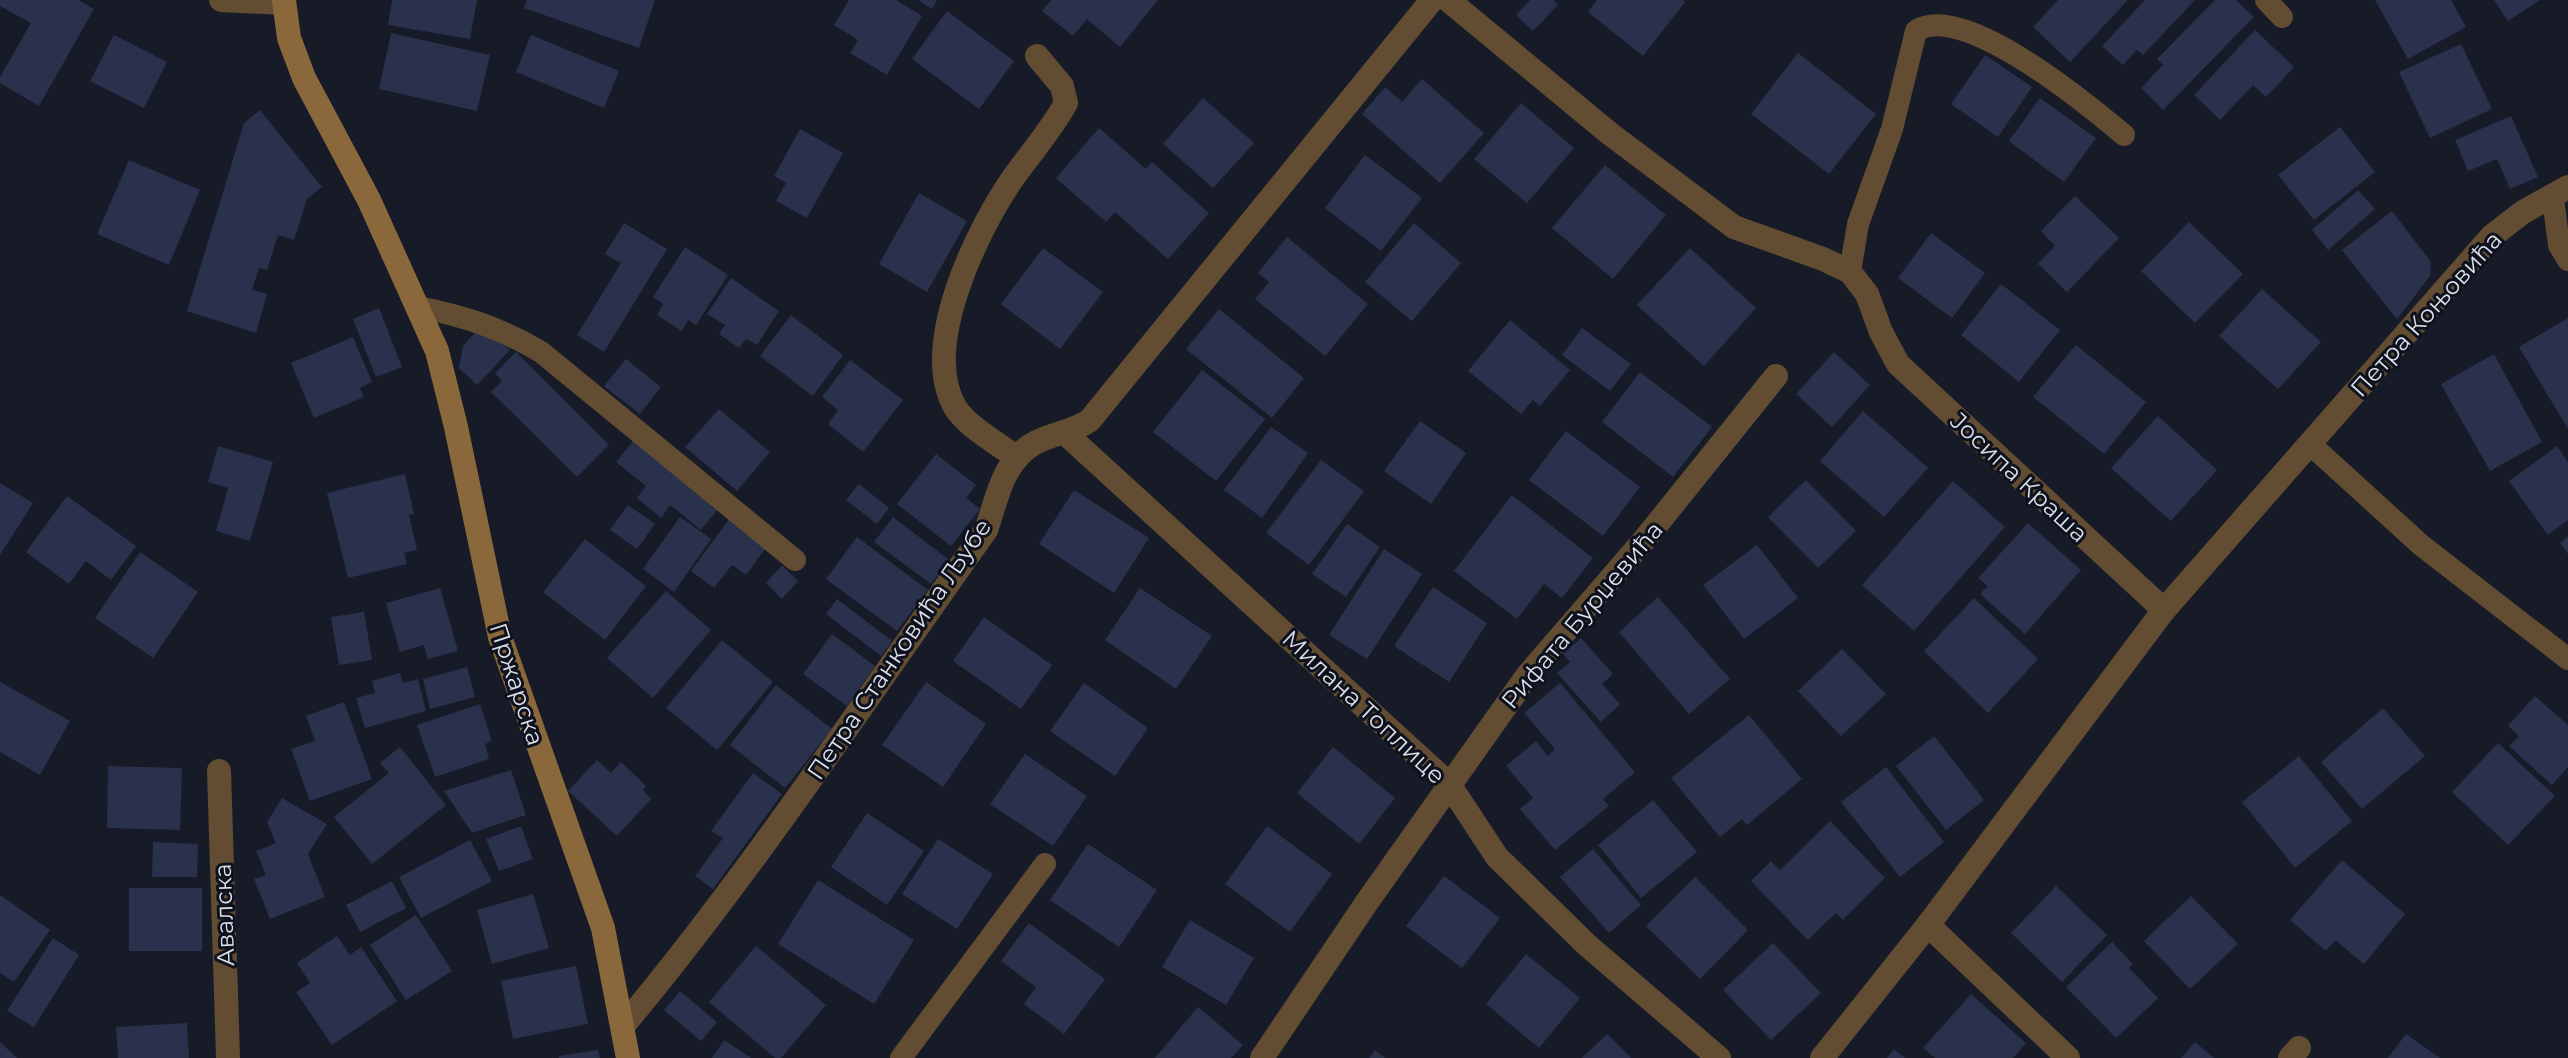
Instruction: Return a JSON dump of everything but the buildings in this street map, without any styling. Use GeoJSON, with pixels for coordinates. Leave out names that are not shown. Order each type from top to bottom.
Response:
{"type":"FeatureCollection","features":[{"type":"Feature","properties":{"kind":"main road","name":"Пржарска"},"geometry":{"type":"LineString","coordinates":[[284,1],[289,38],[304,78],[357,174],[418,307],[443,370],[507,664],[603,928],[628,1058]]}},
{"type":"Feature","properties":{"kind":"street","name":"Пржарска"},"geometry":{"type":"LineString","coordinates":[[221,0],[284,1]]}},
{"type":"Feature","properties":{"kind":"street"},"geometry":{"type":"LineString","coordinates":[[1037,56],[1062,86],[1066,103],[1053,127],[1013,179],[983,230],[944,338],[946,383],[956,409],[1017,458],[1032,444],[1066,434],[1090,420],[1432,0]]}},
{"type":"Feature","properties":{"kind":"street"},"geometry":{"type":"LineString","coordinates":[[1448,0],[1609,133],[1734,227],[1850,272]]}},
{"type":"Feature","properties":{"kind":"street","name":"Петра Коњовића"},"geometry":{"type":"LineString","coordinates":[[2164,610],[2492,236],[2523,212],[2561,193]]}},
{"type":"Feature","properties":{"kind":"street","name":"Јосипа Краша"},"geometry":{"type":"LineString","coordinates":[[1850,272],[1867,294],[1881,332],[1898,364],[2164,610]]}},
{"type":"Feature","properties":{"kind":"street","name":"Рифата Бурџевића"},"geometry":{"type":"LineString","coordinates":[[1262,1058],[1449,784],[1550,646],[1645,539],[1776,376]]}},
{"type":"Feature","properties":{"kind":"street","name":"Милана Топлице"},"geometry":{"type":"LineString","coordinates":[[1066,434],[1449,784],[1497,857],[1587,945],[1719,1058]]}},
{"type":"Feature","properties":{"kind":"street","name":"Петра Станковића Љубе"},"geometry":{"type":"LineString","coordinates":[[623,1026],[687,948],[986,530],[1003,477],[1017,458]]}},
{"type":"Feature","properties":{"kind":"street"},"geometry":{"type":"LineString","coordinates":[[1822,1058],[1928,925],[2164,610]]}},
{"type":"Feature","properties":{"kind":"street","name":"Авалска"},"geometry":{"type":"LineString","coordinates":[[219,771],[228,1058]]}},
{"type":"Feature","properties":{"kind":"street"},"geometry":{"type":"LineString","coordinates":[[1928,925],[2068,1058]]}},
{"type":"Feature","properties":{"kind":"lane"},"geometry":{"type":"LineString","coordinates":[[2266,0],[2282,17]]}},
{"type":"Feature","properties":{"kind":"lane"},"geometry":{"type":"LineString","coordinates":[[1850,272],[1858,224],[1892,129],[1916,31],[1926,18],[1944,7],[2010,39],[2124,135]]}},
{"type":"Feature","properties":{"kind":"lane","name":"Петра Коњовића"},"geometry":{"type":"LineString","coordinates":[[2561,193],[2559,245],[2568,260]]}},
{"type":"Feature","properties":{"kind":"lane"},"geometry":{"type":"LineString","coordinates":[[418,307],[466,317],[506,331],[541,352],[795,560]]}},
{"type":"Feature","properties":{"kind":"lane"},"geometry":{"type":"LineString","coordinates":[[2310,444],[2421,545],[2568,659]]}},
{"type":"Feature","properties":{"kind":"lane"},"geometry":{"type":"LineString","coordinates":[[901,1058],[1045,864]]}}]}
